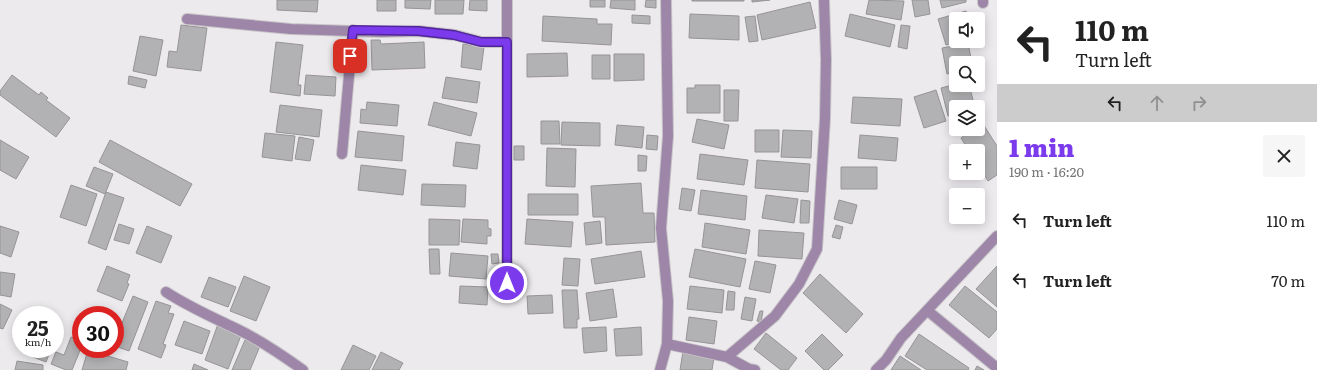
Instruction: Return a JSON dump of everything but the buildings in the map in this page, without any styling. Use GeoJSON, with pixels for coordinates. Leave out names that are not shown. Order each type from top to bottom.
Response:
{"type":"FeatureCollection","features":[{"type":"Feature","properties":{"kind":"street"},"geometry":{"type":"LineString","coordinates":[[507,0],[507,283]]}},
{"type":"Feature","properties":{"kind":"street"},"geometry":{"type":"LineString","coordinates":[[660,370],[667,344],[668,301],[661,228],[668,136],[666,0]]}},
{"type":"Feature","properties":{"kind":"street"},"geometry":{"type":"LineString","coordinates":[[727,357],[775,316],[799,284],[817,249],[825,119],[826,60],[824,0]]}},
{"type":"Feature","properties":{"kind":"street"},"geometry":{"type":"LineString","coordinates":[[187,19],[291,29],[418,31],[454,35],[481,42],[507,42]]}},
{"type":"Feature","properties":{"kind":"street"},"geometry":{"type":"LineString","coordinates":[[342,154],[353,30]]}},
{"type":"Feature","properties":{"kind":"street"},"geometry":{"type":"LineString","coordinates":[[876,370],[886,360],[901,338],[997,236]]}},
{"type":"Feature","properties":{"kind":"street"},"geometry":{"type":"LineString","coordinates":[[166,292],[188,307],[250,336],[275,350],[302,370]]}},
{"type":"Feature","properties":{"kind":"street"},"geometry":{"type":"LineString","coordinates":[[928,311],[997,368]]}},
{"type":"Feature","properties":{"kind":"street"},"geometry":{"type":"LineString","coordinates":[[667,344],[727,357],[749,369],[755,370]]}},
{"type":"Feature","properties":{"kind":"route"},"geometry":{"type":"LineString","coordinates":[[350,56],[353,30],[381,32],[418,31],[454,35],[481,42],[507,42],[507,283]]}}]}
